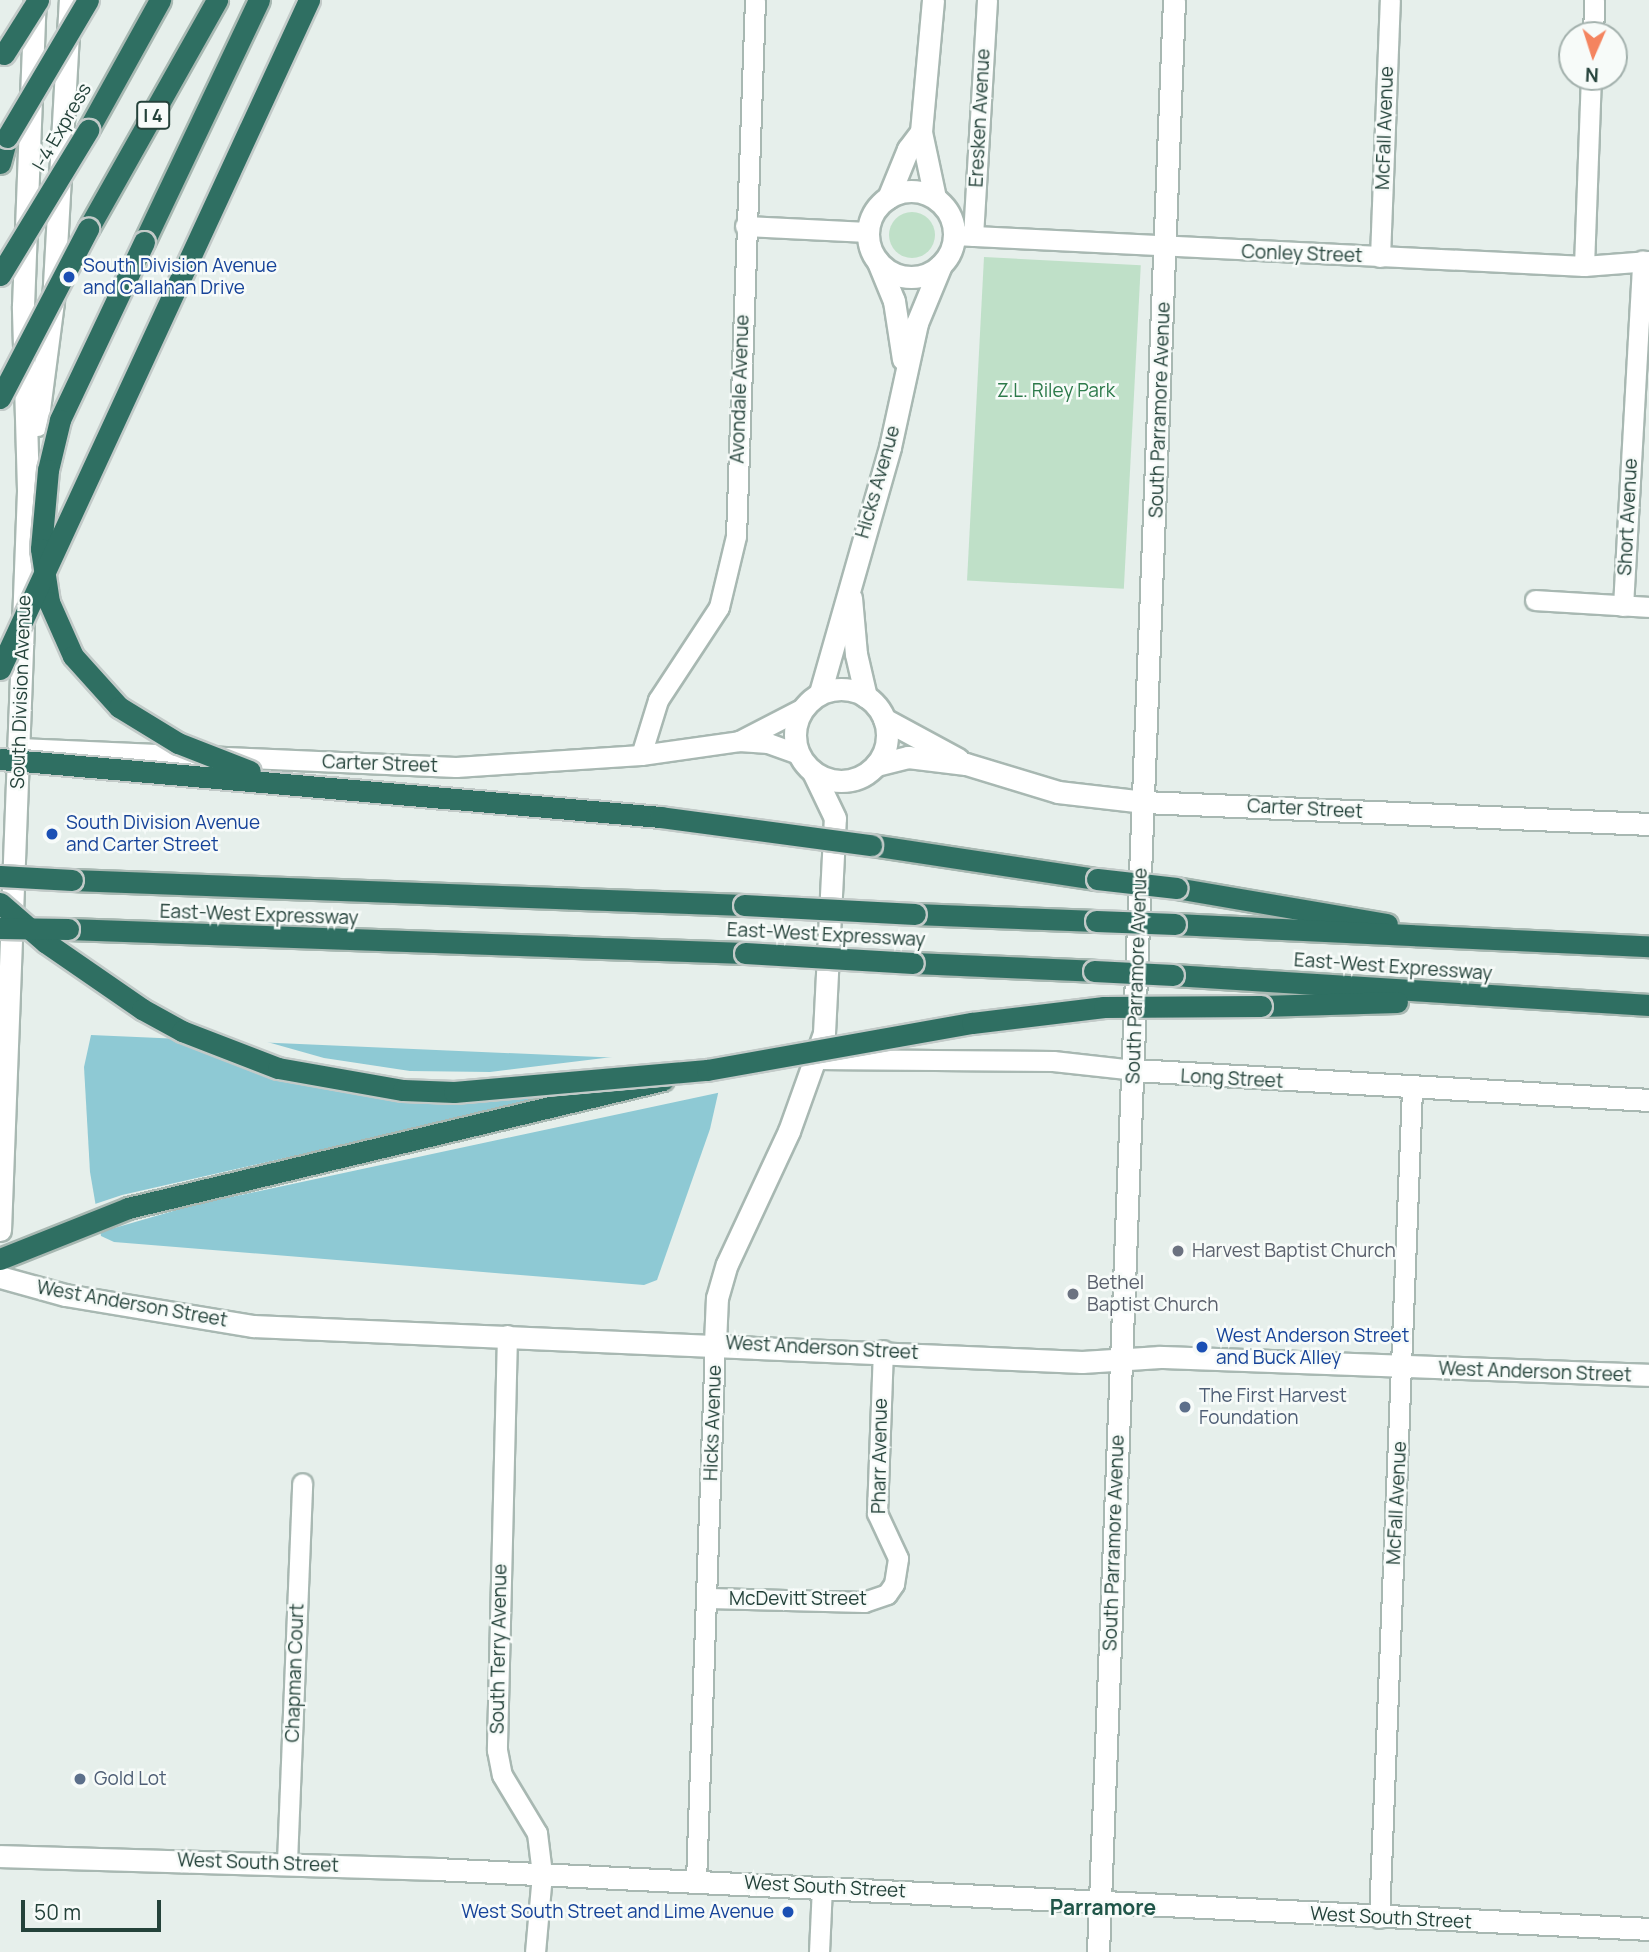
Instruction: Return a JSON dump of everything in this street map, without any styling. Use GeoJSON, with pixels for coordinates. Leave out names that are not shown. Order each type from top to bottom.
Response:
{"type":"FeatureCollection","features":[{"type":"Feature","properties":{"kind":"highway"},"geometry":{"type":"LineString","coordinates":[[2,58],[36,0]]}},
{"type":"Feature","properties":{"kind":"highway"},"geometry":{"type":"LineString","coordinates":[[0,163],[4,143],[88,0]]}},
{"type":"Feature","properties":{"kind":"highway","name":"I-4 Express"},"geometry":{"type":"LineString","coordinates":[[0,275],[88,131],[160,0]]}},
{"type":"Feature","properties":{"kind":"highway","name":"I 4"},"geometry":{"type":"LineString","coordinates":[[0,398],[88,229],[217,0]]}},
{"type":"Feature","properties":{"kind":"highway"},"geometry":{"type":"LineString","coordinates":[[259,0],[60,420],[48,470],[41,549],[49,602],[73,656],[119,707],[178,743],[217,760],[300,783]]}},
{"type":"Feature","properties":{"kind":"highway"},"geometry":{"type":"LineString","coordinates":[[0,669],[309,0]]}},
{"type":"Feature","properties":{"kind":"highway"},"geometry":{"type":"LineString","coordinates":[[0,759],[300,783],[660,817],[1176,888],[1461,939]]}},
{"type":"Feature","properties":{"kind":"highway","name":"East-West Expressway"},"geometry":{"type":"LineString","coordinates":[[0,876],[744,905],[1649,946]]}},
{"type":"Feature","properties":{"kind":"highway"},"geometry":{"type":"LineString","coordinates":[[0,904],[45,942],[142,1009],[182,1031],[278,1068],[352,1084],[454,1092],[707,1070]]}},
{"type":"Feature","properties":{"kind":"highway","name":"East-West Expressway"},"geometry":{"type":"LineString","coordinates":[[0,928],[745,953],[1173,975],[1649,1005]]}},
{"type":"Feature","properties":{"kind":"highway"},"geometry":{"type":"LineString","coordinates":[[0,1259],[128,1208],[707,1070],[1025,1015],[1129,1005],[1261,1006],[1521,999]]}},
{"type":"Feature","properties":{"kind":"street","name":"South Division Avenue"},"geometry":{"type":"LineString","coordinates":[[0,1230],[28,490],[23,306],[36,0]]}},
{"type":"Feature","properties":{"kind":"street","name":"South Division Avenue"},"geometry":{"type":"LineString","coordinates":[[28,490],[53,302],[70,0]]}},
{"type":"Feature","properties":{"kind":"street","name":"Avondale Avenue"},"geometry":{"type":"LineString","coordinates":[[641,755],[658,700],[702,638],[729,575],[736,536],[755,0]]}},
{"type":"Feature","properties":{"kind":"street"},"geometry":{"type":"LineString","coordinates":[[921,132],[908,149],[888,198],[873,214],[868,232],[878,262],[894,273],[913,277],[941,265],[964,236],[935,198],[921,132],[933,0]]}},
{"type":"Feature","properties":{"kind":"street","name":"Eresken Avenue"},"geometry":{"type":"LineString","coordinates":[[964,236],[987,0]]}},
{"type":"Feature","properties":{"kind":"street","name":"South Parramore Avenue"},"geometry":{"type":"LineString","coordinates":[[1098,1952],[1167,248],[1174,0]]}},
{"type":"Feature","properties":{"kind":"street","name":"McFall Avenue"},"geometry":{"type":"LineString","coordinates":[[1380,257],[1390,0]]}},
{"type":"Feature","properties":{"kind":"street"},"geometry":{"type":"LineString","coordinates":[[1593,21],[1594,0]]}},
{"type":"Feature","properties":{"kind":"street"},"geometry":{"type":"LineString","coordinates":[[1584,266],[1590,91]]}},
{"type":"Feature","properties":{"kind":"street"},"geometry":{"type":"LineString","coordinates":[[888,198],[914,191],[935,198]]}},
{"type":"Feature","properties":{"kind":"street"},"geometry":{"type":"LineString","coordinates":[[745,226],[868,232]]}},
{"type":"Feature","properties":{"kind":"street","name":"Conley Street"},"geometry":{"type":"LineString","coordinates":[[964,236],[1167,248],[1584,266],[1646,261]]}},
{"type":"Feature","properties":{"kind":"street","name":"Short Avenue"},"geometry":{"type":"LineString","coordinates":[[1623,606],[1646,261]]}},
{"type":"Feature","properties":{"kind":"street","name":"Hicks Avenue"},"geometry":{"type":"LineString","coordinates":[[878,262],[894,301],[905,368]]}},
{"type":"Feature","properties":{"kind":"street","name":"Hicks Avenue"},"geometry":{"type":"LineString","coordinates":[[820,693],[835,635],[851,596],[859,548],[890,447],[905,368],[929,287],[941,265]]}},
{"type":"Feature","properties":{"kind":"street","name":"Hicks Avenue"},"geometry":{"type":"LineString","coordinates":[[851,596],[856,654],[866,697]]}},
{"type":"Feature","properties":{"kind":"street"},"geometry":{"type":"LineString","coordinates":[[1535,600],[1649,607]]}},
{"type":"Feature","properties":{"kind":"street"},"geometry":{"type":"LineString","coordinates":[[847,689],[866,697],[884,719],[887,739],[868,771],[838,781],[813,772],[798,754],[795,725],[803,708],[820,693],[847,689]]}},
{"type":"Feature","properties":{"kind":"street","name":"Carter Street"},"geometry":{"type":"LineString","coordinates":[[739,741],[803,708]]}},
{"type":"Feature","properties":{"kind":"street","name":"Carter Street"},"geometry":{"type":"LineString","coordinates":[[884,719],[966,764]]}},
{"type":"Feature","properties":{"kind":"street","name":"Carter Street"},"geometry":{"type":"LineString","coordinates":[[19,748],[456,766],[641,755],[739,741],[768,743],[798,754]]}},
{"type":"Feature","properties":{"kind":"street","name":"Carter Street"},"geometry":{"type":"LineString","coordinates":[[868,771],[908,757],[966,764],[1058,792],[1144,802],[1649,824]]}},
{"type":"Feature","properties":{"kind":"street","name":"Hicks Avenue"},"geometry":{"type":"LineString","coordinates":[[835,818],[868,771]]}},
{"type":"Feature","properties":{"kind":"street","name":"Hicks Avenue"},"geometry":{"type":"LineString","coordinates":[[696,1881],[717,1298],[727,1264],[789,1131],[817,1059],[828,998],[835,818],[813,772]]}},
{"type":"Feature","properties":{"kind":"street","name":"Long Street"},"geometry":{"type":"LineString","coordinates":[[817,1059],[1053,1061],[1134,1070],[1649,1100]]}},
{"type":"Feature","properties":{"kind":"street","name":"McFall Avenue"},"geometry":{"type":"LineString","coordinates":[[1379,1918],[1412,1088]]}},
{"type":"Feature","properties":{"kind":"street","name":"West Anderson Street"},"geometry":{"type":"LineString","coordinates":[[0,1277],[78,1298],[253,1326],[883,1350],[1082,1362],[1160,1357],[1649,1375]]}},
{"type":"Feature","properties":{"kind":"street","name":"South Terry Avenue"},"geometry":{"type":"LineString","coordinates":[[507,1335],[497,1750],[502,1775],[537,1833],[542,1874],[535,1952]]}},
{"type":"Feature","properties":{"kind":"street","name":"Pharr Avenue"},"geometry":{"type":"LineString","coordinates":[[883,1350],[877,1513],[880,1526],[894,1546],[899,1572],[887,1594]]}},
{"type":"Feature","properties":{"kind":"street","name":"Chapman Court"},"geometry":{"type":"LineString","coordinates":[[287,1863],[302,1483]]}},
{"type":"Feature","properties":{"kind":"street","name":"McDevitt Street"},"geometry":{"type":"LineString","coordinates":[[708,1598],[853,1603],[887,1594]]}},
{"type":"Feature","properties":{"kind":"street","name":"West South Street"},"geometry":{"type":"LineString","coordinates":[[0,1856],[287,1863],[542,1874],[1100,1900],[1379,1918],[1649,1929]]}},
{"type":"Feature","properties":{"kind":"street"},"geometry":{"type":"LineString","coordinates":[[819,1952],[822,1887]]}},
{"type":"Feature","properties":{"kind":"green space"},"geometry":{"type":"Polygon","coordinates":[[[912,212],[928,219],[935,235],[928,251],[912,258],[896,251],[889,235],[896,219],[912,212]]]}},
{"type":"Feature","properties":{"kind":"green space","name":"Z.L. Riley Park"},"geometry":{"type":"Polygon","coordinates":[[[984,257],[1141,265],[1124,589],[967,581],[984,257]]]}},
{"type":"Feature","properties":{"kind":"water"},"geometry":{"type":"Polygon","coordinates":[[[91,1035],[713,1062],[722,1076],[710,1129],[657,1280],[644,1285],[114,1242],[101,1236],[90,1172],[84,1067],[91,1035]]]}},
{"type":"Feature","properties":{"kind":"pier"},"geometry":{"type":"Polygon","coordinates":[[[169,1034],[250,1037],[324,1058],[410,1071],[490,1072],[637,1054],[714,1058],[726,1076],[722,1092],[194,1205],[97,1233],[92,1205],[122,1195],[585,1090],[494,1101],[385,1097],[303,1082],[169,1034]]]}},
{"type":"Feature","properties":{"kind":"place","name":"South Division Avenue and Callahan Drive"},"geometry":{"type":"Point","coordinates":[69,277]}},
{"type":"Feature","properties":{"kind":"place","name":"South Division Avenue and Carter Street"},"geometry":{"type":"Point","coordinates":[52,834]}},
{"type":"Feature","properties":{"kind":"place","name":"Harvest Baptist Church"},"geometry":{"type":"Point","coordinates":[1178,1251]}},
{"type":"Feature","properties":{"kind":"place","name":"Bethel Baptist Church"},"geometry":{"type":"Point","coordinates":[1073,1294]}},
{"type":"Feature","properties":{"kind":"place","name":"West Anderson Street and Buck Alley"},"geometry":{"type":"Point","coordinates":[1202,1347]}},
{"type":"Feature","properties":{"kind":"place","name":"The First Harvest Foundation"},"geometry":{"type":"Point","coordinates":[1185,1407]}},
{"type":"Feature","properties":{"kind":"place","name":"Gold Lot"},"geometry":{"type":"Point","coordinates":[80,1779]}},
{"type":"Feature","properties":{"kind":"place","name":"West South Street and Lime Avenue"},"geometry":{"type":"Point","coordinates":[788,1912]}},
{"type":"Feature","properties":{"kind":"district","name":"Parramore"},"geometry":{"type":"Point","coordinates":[1103,1907]}}]}
